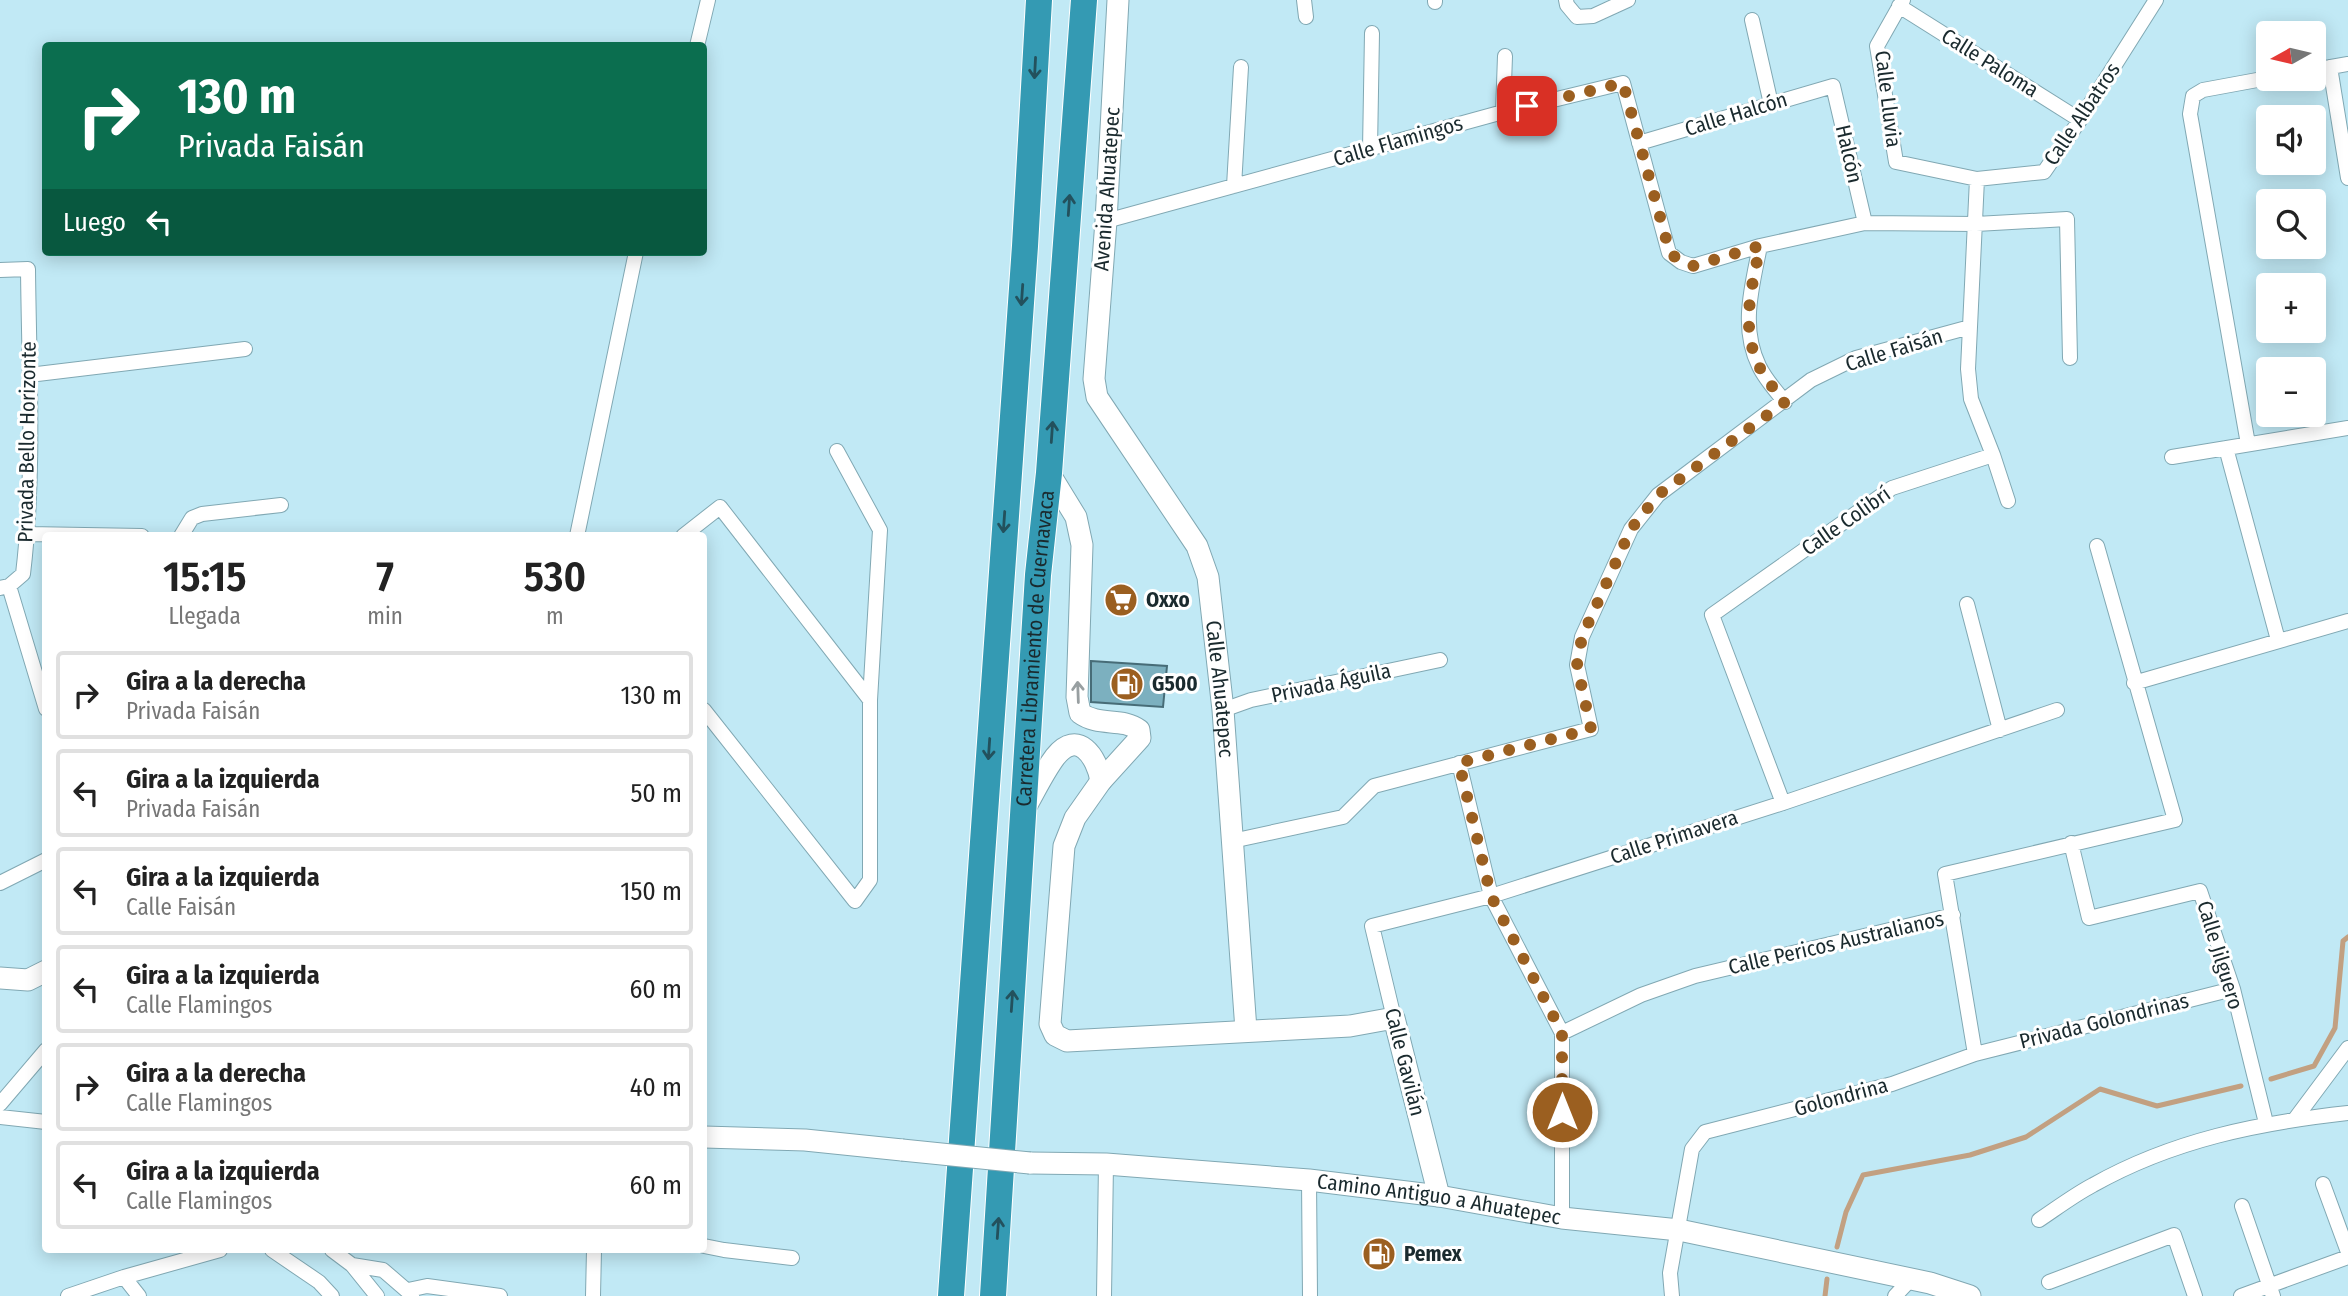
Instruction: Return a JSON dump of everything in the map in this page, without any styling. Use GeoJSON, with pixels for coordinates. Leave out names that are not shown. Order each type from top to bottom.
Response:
{"type":"FeatureCollection","features":[{"type":"Feature","properties":{"kind":"highway","name":"Carretera Libramiento de Cuernavaca"},"geometry":{"type":"LineString","coordinates":[[951,1296],[1025,246],[1039,0]]}},
{"type":"Feature","properties":{"kind":"highway","name":"Carretera Libramiento de Cuernavaca"},"geometry":{"type":"LineString","coordinates":[[993,1296],[1038,575],[1049,473],[1084,0]]}},
{"type":"Feature","properties":{"kind":"street"},"geometry":{"type":"LineString","coordinates":[[698,42],[708,0]]}},
{"type":"Feature","properties":{"kind":"street","name":"Avenida Ahuatepec"},"geometry":{"type":"LineString","coordinates":[[1094,379],[1118,0]]}},
{"type":"Feature","properties":{"kind":"street"},"geometry":{"type":"LineString","coordinates":[[1304,0],[1306,17]]}},
{"type":"Feature","properties":{"kind":"street"},"geometry":{"type":"LineString","coordinates":[[1566,0],[1577,17],[1592,16],[1628,0]]}},
{"type":"Feature","properties":{"kind":"street","name":"Calle Albatros"},"geometry":{"type":"LineString","coordinates":[[1977,179],[2044,172],[2080,120],[2153,1]]}},
{"type":"Feature","properties":{"kind":"street","name":"Calle Paloma"},"geometry":{"type":"LineString","coordinates":[[1901,3],[2080,120]]}},
{"type":"Feature","properties":{"kind":"street","name":"Calle Lluvia"},"geometry":{"type":"LineString","coordinates":[[1901,3],[1877,46],[1896,162],[1977,179]]}},
{"type":"Feature","properties":{"kind":"street"},"geometry":{"type":"LineString","coordinates":[[1752,20],[1771,104]]}},
{"type":"Feature","properties":{"kind":"street"},"geometry":{"type":"LineString","coordinates":[[1370,149],[1372,33]]}},
{"type":"Feature","properties":{"kind":"street"},"geometry":{"type":"LineString","coordinates":[[1503,112],[1505,55]]}},
{"type":"Feature","properties":{"kind":"street"},"geometry":{"type":"LineString","coordinates":[[2326,68],[2348,64]]}},
{"type":"Feature","properties":{"kind":"street"},"geometry":{"type":"LineString","coordinates":[[1234,186],[1241,67]]}},
{"type":"Feature","properties":{"kind":"street"},"geometry":{"type":"LineString","coordinates":[[2330,67],[2348,178]]}},
{"type":"Feature","properties":{"kind":"street"},"geometry":{"type":"LineString","coordinates":[[2248,444],[2190,114],[2193,96],[2203,90],[2256,80]]}},
{"type":"Feature","properties":{"kind":"street","name":"Calle Flamingos"},"geometry":{"type":"LineString","coordinates":[[1106,221],[1503,112],[1623,83],[1670,253],[1681,262],[1693,266],[1760,246],[1865,223],[1976,224],[2067,219],[2070,358]]}},
{"type":"Feature","properties":{"kind":"street","name":"Calle Halcón"},"geometry":{"type":"LineString","coordinates":[[1640,143],[1833,86]]}},
{"type":"Feature","properties":{"kind":"street","name":"Halcón"},"geometry":{"type":"LineString","coordinates":[[1833,86],[1865,223]]}},
{"type":"Feature","properties":{"kind":"street"},"geometry":{"type":"LineString","coordinates":[[1977,179],[1968,369],[1970,399],[2008,501]]}},
{"type":"Feature","properties":{"kind":"street"},"geometry":{"type":"LineString","coordinates":[[1760,246],[1749,304],[1748,334],[1759,367],[1785,402]]}},
{"type":"Feature","properties":{"kind":"street"},"geometry":{"type":"LineString","coordinates":[[578,532],[635,256]]}},
{"type":"Feature","properties":{"kind":"street","name":"Privada Bello Horizonte"},"geometry":{"type":"LineString","coordinates":[[0,270],[27,269],[30,375],[28,534],[23,574],[4,587]]}},
{"type":"Feature","properties":{"kind":"street","name":"Calle Faisán"},"geometry":{"type":"LineString","coordinates":[[1459,763],[1591,729],[1577,665],[1582,637],[1631,529],[1658,495],[1811,380],[1856,358],[1970,327]]}},
{"type":"Feature","properties":{"kind":"street"},"geometry":{"type":"LineString","coordinates":[[30,375],[245,349]]}},
{"type":"Feature","properties":{"kind":"street","name":"Calle Ahuatepec"},"geometry":{"type":"LineString","coordinates":[[1094,379],[1097,397],[1197,546],[1209,577],[1223,710],[1246,1030]]}},
{"type":"Feature","properties":{"kind":"street"},"geometry":{"type":"LineString","coordinates":[[2172,457],[2348,428]]}},
{"type":"Feature","properties":{"kind":"street"},"geometry":{"type":"LineString","coordinates":[[2226,448],[2278,640]]}},
{"type":"Feature","properties":{"kind":"street"},"geometry":{"type":"LineString","coordinates":[[707,714],[855,901],[870,880],[870,700],[880,530],[837,451]]}},
{"type":"Feature","properties":{"kind":"street","name":"Calle Colibrí"},"geometry":{"type":"LineString","coordinates":[[1783,803],[1712,615],[1892,488],[1993,455]]}},
{"type":"Feature","properties":{"kind":"street"},"geometry":{"type":"LineString","coordinates":[[1049,473],[1076,517],[1082,545],[1077,697],[1080,713],[1089,720],[1132,724],[1139,730],[1140,738],[1101,781],[1075,818],[1064,846],[1050,1024],[1055,1035],[1067,1041],[1350,1026],[1394,1018]]}},
{"type":"Feature","properties":{"kind":"street"},"geometry":{"type":"LineString","coordinates":[[183,532],[192,518],[202,514],[281,505]]}},
{"type":"Feature","properties":{"kind":"street"},"geometry":{"type":"LineString","coordinates":[[688,532],[720,507],[870,700]]}},
{"type":"Feature","properties":{"kind":"street"},"geometry":{"type":"LineString","coordinates":[[28,534],[42,534]]}},
{"type":"Feature","properties":{"kind":"street"},"geometry":{"type":"LineString","coordinates":[[2097,546],[2134,683],[2348,621]]}},
{"type":"Feature","properties":{"kind":"street"},"geometry":{"type":"LineString","coordinates":[[4,587],[42,697]]}},
{"type":"Feature","properties":{"kind":"street"},"geometry":{"type":"LineString","coordinates":[[1967,604],[2000,730]]}},
{"type":"Feature","properties":{"kind":"street","name":"Privada Águila"},"geometry":{"type":"LineString","coordinates":[[1223,710],[1251,700],[1440,660]]}},
{"type":"Feature","properties":{"kind":"street","name":"Calle Pericos Australianos"},"geometry":{"type":"LineString","coordinates":[[1562,1033],[1641,995],[1695,976],[1953,915],[1945,874],[2175,820],[2134,683]]}},
{"type":"Feature","properties":{"kind":"street","name":"Calle Primavera"},"geometry":{"type":"LineString","coordinates":[[1372,926],[1491,896],[1783,803],[2057,710]]}},
{"type":"Feature","properties":{"kind":"street"},"geometry":{"type":"LineString","coordinates":[[1024,810],[1056,756],[1064,749],[1075,745],[1084,747],[1099,766],[1101,781]]}},
{"type":"Feature","properties":{"kind":"street"},"geometry":{"type":"LineString","coordinates":[[1232,841],[1343,817],[1374,786],[1459,763],[1491,896],[1562,1033],[1562,1218]]}},
{"type":"Feature","properties":{"kind":"street","name":"Calle Jilguero"},"geometry":{"type":"LineString","coordinates":[[2071,843],[2089,918],[2200,891],[2233,989],[2266,1123]]}},
{"type":"Feature","properties":{"kind":"street"},"geometry":{"type":"LineString","coordinates":[[0,883],[42,862]]}},
{"type":"Feature","properties":{"kind":"street"},"geometry":{"type":"LineString","coordinates":[[1953,915],[1975,1054]]}},
{"type":"Feature","properties":{"kind":"street","name":"Calle Gavilán"},"geometry":{"type":"LineString","coordinates":[[1372,926],[1439,1196]]}},
{"type":"Feature","properties":{"kind":"street"},"geometry":{"type":"LineString","coordinates":[[0,978],[28,980],[42,973]]}},
{"type":"Feature","properties":{"kind":"street","name":"Privada Golondrinas"},"geometry":{"type":"LineString","coordinates":[[1975,1054],[2233,989]]}},
{"type":"Feature","properties":{"kind":"street"},"geometry":{"type":"LineString","coordinates":[[2295,1119],[2348,1048]]}},
{"type":"Feature","properties":{"kind":"street","name":"Golondrina"},"geometry":{"type":"LineString","coordinates":[[1679,1230],[1692,1149],[1705,1132],[1892,1084],[1975,1054]]}},
{"type":"Feature","properties":{"kind":"street"},"geometry":{"type":"LineString","coordinates":[[0,1104],[42,1055]]}},
{"type":"Feature","properties":{"kind":"street"},"geometry":{"type":"LineString","coordinates":[[2039,1220],[2092,1185],[2184,1144],[2266,1123],[2348,1112]]}},
{"type":"Feature","properties":{"kind":"street"},"geometry":{"type":"LineString","coordinates":[[0,1116],[42,1121]]}},
{"type":"Feature","properties":{"kind":"street","name":"Camino Antiguo a Ahuatepec"},"geometry":{"type":"LineString","coordinates":[[707,1137],[805,1140],[1030,1163],[1106,1164],[1309,1180],[1439,1196],[1562,1218],[1679,1230],[1900,1291],[1970,1296]]}},
{"type":"Feature","properties":{"kind":"street"},"geometry":{"type":"LineString","coordinates":[[1104,1296],[1106,1164]]}},
{"type":"Feature","properties":{"kind":"street"},"geometry":{"type":"LineString","coordinates":[[1309,1180],[1310,1296]]}},
{"type":"Feature","properties":{"kind":"street"},"geometry":{"type":"LineString","coordinates":[[2241,1296],[2271,1290],[2348,1254],[2323,1184]]}},
{"type":"Feature","properties":{"kind":"street"},"geometry":{"type":"LineString","coordinates":[[2242,1206],[2271,1290]]}},
{"type":"Feature","properties":{"kind":"street"},"geometry":{"type":"LineString","coordinates":[[1672,1296],[1670,1273],[1679,1230]]}},
{"type":"Feature","properties":{"kind":"street"},"geometry":{"type":"LineString","coordinates":[[2049,1282],[2174,1235],[2195,1296]]}},
{"type":"Feature","properties":{"kind":"street"},"geometry":{"type":"LineString","coordinates":[[707,1247],[792,1258]]}},
{"type":"Feature","properties":{"kind":"street"},"geometry":{"type":"LineString","coordinates":[[68,1296],[209,1253]]}},
{"type":"Feature","properties":{"kind":"street"},"geometry":{"type":"LineString","coordinates":[[276,1253],[319,1282],[332,1296]]}},
{"type":"Feature","properties":{"kind":"street"},"geometry":{"type":"LineString","coordinates":[[336,1253],[352,1265],[377,1296]]}},
{"type":"Feature","properties":{"kind":"street"},"geometry":{"type":"LineString","coordinates":[[593,1296],[594,1253]]}},
{"type":"Feature","properties":{"kind":"street"},"geometry":{"type":"LineString","coordinates":[[352,1265],[383,1270],[410,1293],[428,1286],[500,1296]]}},
{"type":"Feature","properties":{"kind":"street"},"geometry":{"type":"LineString","coordinates":[[124,1277],[139,1296]]}},
{"type":"Feature","properties":{"kind":"building","name":"G500"},"geometry":{"type":"Polygon","coordinates":[[[1091,661],[1167,666],[1163,707],[1091,702],[1091,661]]]}},
{"type":"Feature","properties":{"kind":"waterway"},"geometry":{"type":"LineString","coordinates":[[2271,1079],[2314,1066],[2335,1028],[2343,941],[2348,937]]}},
{"type":"Feature","properties":{"kind":"waterway"},"geometry":{"type":"LineString","coordinates":[[1837,1247],[1846,1212],[1863,1175],[1970,1155],[2026,1137],[2100,1089],[2157,1106],[2241,1086]]}},
{"type":"Feature","properties":{"kind":"waterway"},"geometry":{"type":"LineString","coordinates":[[1825,1296],[1827,1279]]}},
{"type":"Feature","properties":{"kind":"place","name":"Oxxo"},"geometry":{"type":"Point","coordinates":[1121,600]}},
{"type":"Feature","properties":{"kind":"place","name":"G500"},"geometry":{"type":"Point","coordinates":[1127,684]}},
{"type":"Feature","properties":{"kind":"place","name":"Pemex"},"geometry":{"type":"Point","coordinates":[1379,1254]}},
{"type":"Feature","properties":{"kind":"route"},"geometry":{"type":"LineString","coordinates":[[1527,106],[1623,83],[1670,253],[1681,262],[1693,266],[1760,246],[1749,304],[1748,334],[1759,367],[1785,402],[1658,495],[1631,529],[1582,637],[1577,665],[1591,729],[1459,763],[1491,896],[1562,1033],[1562,1112]]}}]}
